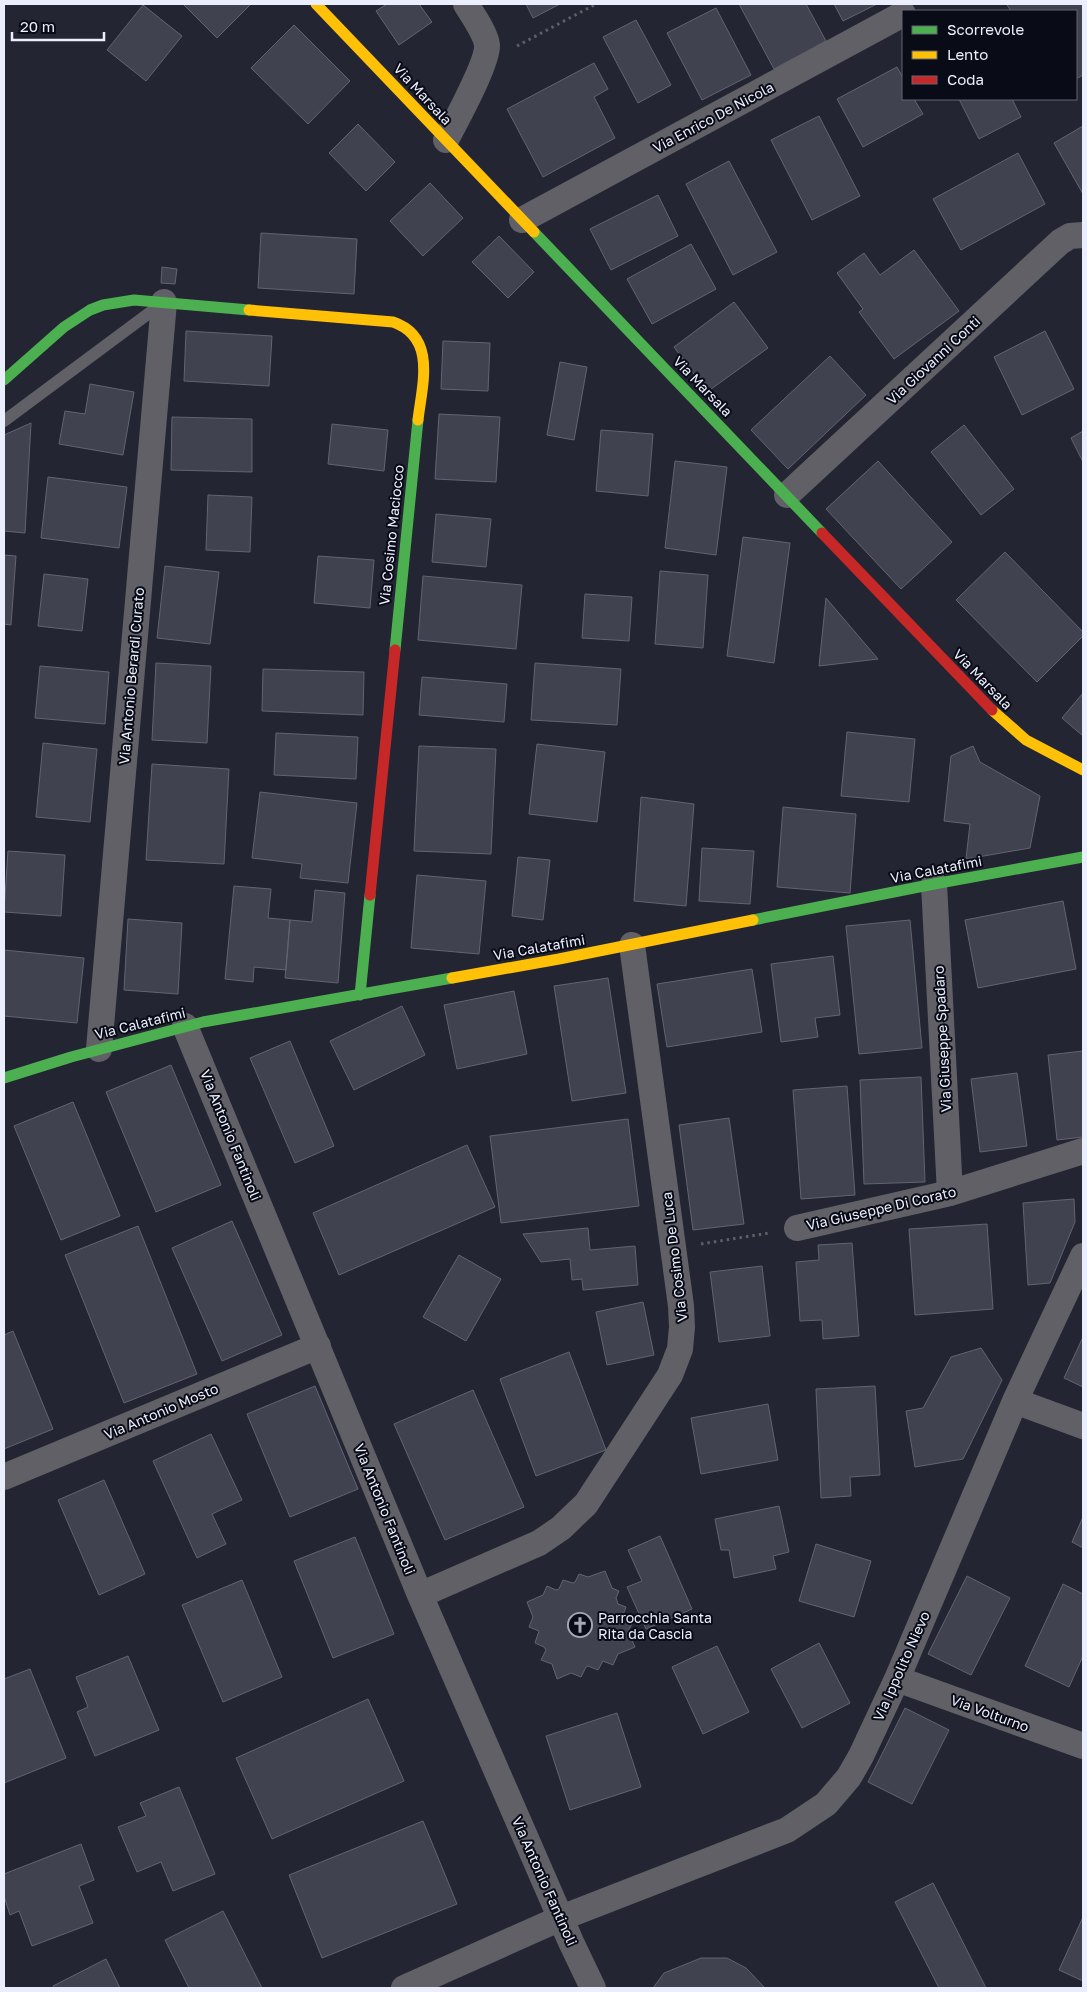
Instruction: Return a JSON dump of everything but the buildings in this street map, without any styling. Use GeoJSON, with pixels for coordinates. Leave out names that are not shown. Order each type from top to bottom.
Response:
{"type":"FeatureCollection","features":[{"type":"Feature","properties":{"kind":"street","name":"Via Marsala"},"geometry":{"type":"LineString","coordinates":[[316,4],[787,495],[990,710],[1026,740],[1083,770]]}},
{"type":"Feature","properties":{"kind":"street"},"geometry":{"type":"LineString","coordinates":[[446,140],[472,88],[485,55],[486,42],[466,4]]}},
{"type":"Feature","properties":{"kind":"street"},"geometry":{"type":"LineString","coordinates":[[910,10],[922,4]]}},
{"type":"Feature","properties":{"kind":"street","name":"Via Enrico De Nicola"},"geometry":{"type":"LineString","coordinates":[[522,220],[902,15]]}},
{"type":"Feature","properties":{"kind":"street","name":"Via Giovanni Conti"},"geometry":{"type":"LineString","coordinates":[[787,495],[1060,242],[1070,236],[1083,235]]}},
{"type":"Feature","properties":{"kind":"street","name":"Via Cosimo Maciocco"},"geometry":{"type":"LineString","coordinates":[[4,380],[84,313],[104,304],[125,301],[164,302],[393,322],[408,329],[416,337],[424,357],[360,994]]}},
{"type":"Feature","properties":{"kind":"street","name":"Via Antonio Berardi Curato"},"geometry":{"type":"LineString","coordinates":[[99,1049],[164,302]]}},
{"type":"Feature","properties":{"kind":"street","name":"Via Calatafimi"},"geometry":{"type":"LineString","coordinates":[[4,1078],[99,1049],[185,1026],[632,945],[934,884],[1083,857]]}},
{"type":"Feature","properties":{"kind":"street","name":"Via Giuseppe Spadaro"},"geometry":{"type":"LineString","coordinates":[[934,884],[950,1193]]}},
{"type":"Feature","properties":{"kind":"street","name":"Via Cosimo De Luca"},"geometry":{"type":"LineString","coordinates":[[420,1595],[539,1543],[561,1528],[586,1504],[663,1386],[677,1358],[682,1327],[674,1248],[632,945]]}},
{"type":"Feature","properties":{"kind":"street","name":"Via Antonio Fantinoli"},"geometry":{"type":"LineString","coordinates":[[185,1026],[420,1595],[593,1988]]}},
{"type":"Feature","properties":{"kind":"street","name":"Via Giuseppe Di Corato"},"geometry":{"type":"LineString","coordinates":[[796,1228],[950,1193],[1083,1152]]}},
{"type":"Feature","properties":{"kind":"street","name":"Via Ippolito Nievo"},"geometry":{"type":"LineString","coordinates":[[404,1988],[561,1918],[781,1833],[814,1813],[839,1791],[856,1767],[897,1679],[1015,1400],[1083,1256]]}},
{"type":"Feature","properties":{"kind":"street","name":"Via Antonio Mosto"},"geometry":{"type":"LineString","coordinates":[[4,1477],[318,1346]]}},
{"type":"Feature","properties":{"kind":"street"},"geometry":{"type":"LineString","coordinates":[[1015,1400],[1083,1426]]}},
{"type":"Feature","properties":{"kind":"street","name":"Via Volturno"},"geometry":{"type":"LineString","coordinates":[[897,1679],[1083,1746]]}},
{"type":"Feature","properties":{"kind":"lane"},"geometry":{"type":"LineString","coordinates":[[4,421],[164,302]]}},
{"type":"Feature","properties":{"kind":"path"},"geometry":{"type":"LineString","coordinates":[[485,55],[505,53],[596,4]]}},
{"type":"Feature","properties":{"kind":"path","name":"Via Giuseppe Di Corato"},"geometry":{"type":"LineString","coordinates":[[674,1248],[796,1228]]}},
{"type":"Feature","properties":{"kind":"traffic: fast"},"geometry":{"type":"LineString","coordinates":[[534,232],[822,533]]}},
{"type":"Feature","properties":{"kind":"traffic: fast"},"geometry":{"type":"LineString","coordinates":[[4,380],[64,327],[90,310],[103,305],[134,300],[249,310]]}},
{"type":"Feature","properties":{"kind":"traffic: fast"},"geometry":{"type":"LineString","coordinates":[[395,650],[418,420]]}},
{"type":"Feature","properties":{"kind":"traffic: fast"},"geometry":{"type":"LineString","coordinates":[[753,920],[1083,857]]}},
{"type":"Feature","properties":{"kind":"traffic: fast"},"geometry":{"type":"LineString","coordinates":[[360,995],[370,895]]}},
{"type":"Feature","properties":{"kind":"traffic: fast"},"geometry":{"type":"LineString","coordinates":[[4,1078],[71,1057],[203,1022],[452,978]]}},
{"type":"Feature","properties":{"kind":"traffic: slow"},"geometry":{"type":"LineString","coordinates":[[316,4],[534,232]]}},
{"type":"Feature","properties":{"kind":"traffic: slow"},"geometry":{"type":"LineString","coordinates":[[249,310],[393,322],[407,329],[416,339],[424,364],[418,420]]}},
{"type":"Feature","properties":{"kind":"traffic: slow"},"geometry":{"type":"LineString","coordinates":[[992,710],[1026,740],[1083,770]]}},
{"type":"Feature","properties":{"kind":"traffic: slow"},"geometry":{"type":"LineString","coordinates":[[452,978],[559,959],[753,920]]}},
{"type":"Feature","properties":{"kind":"traffic: jam"},"geometry":{"type":"LineString","coordinates":[[822,533],[992,710]]}},
{"type":"Feature","properties":{"kind":"traffic: jam"},"geometry":{"type":"LineString","coordinates":[[370,895],[395,650]]}},
{"type":"Feature","properties":{"kind":"place","name":"Parrocchia Santa Rita da Cascia"},"geometry":{"type":"Point","coordinates":[580,1625]}}]}
